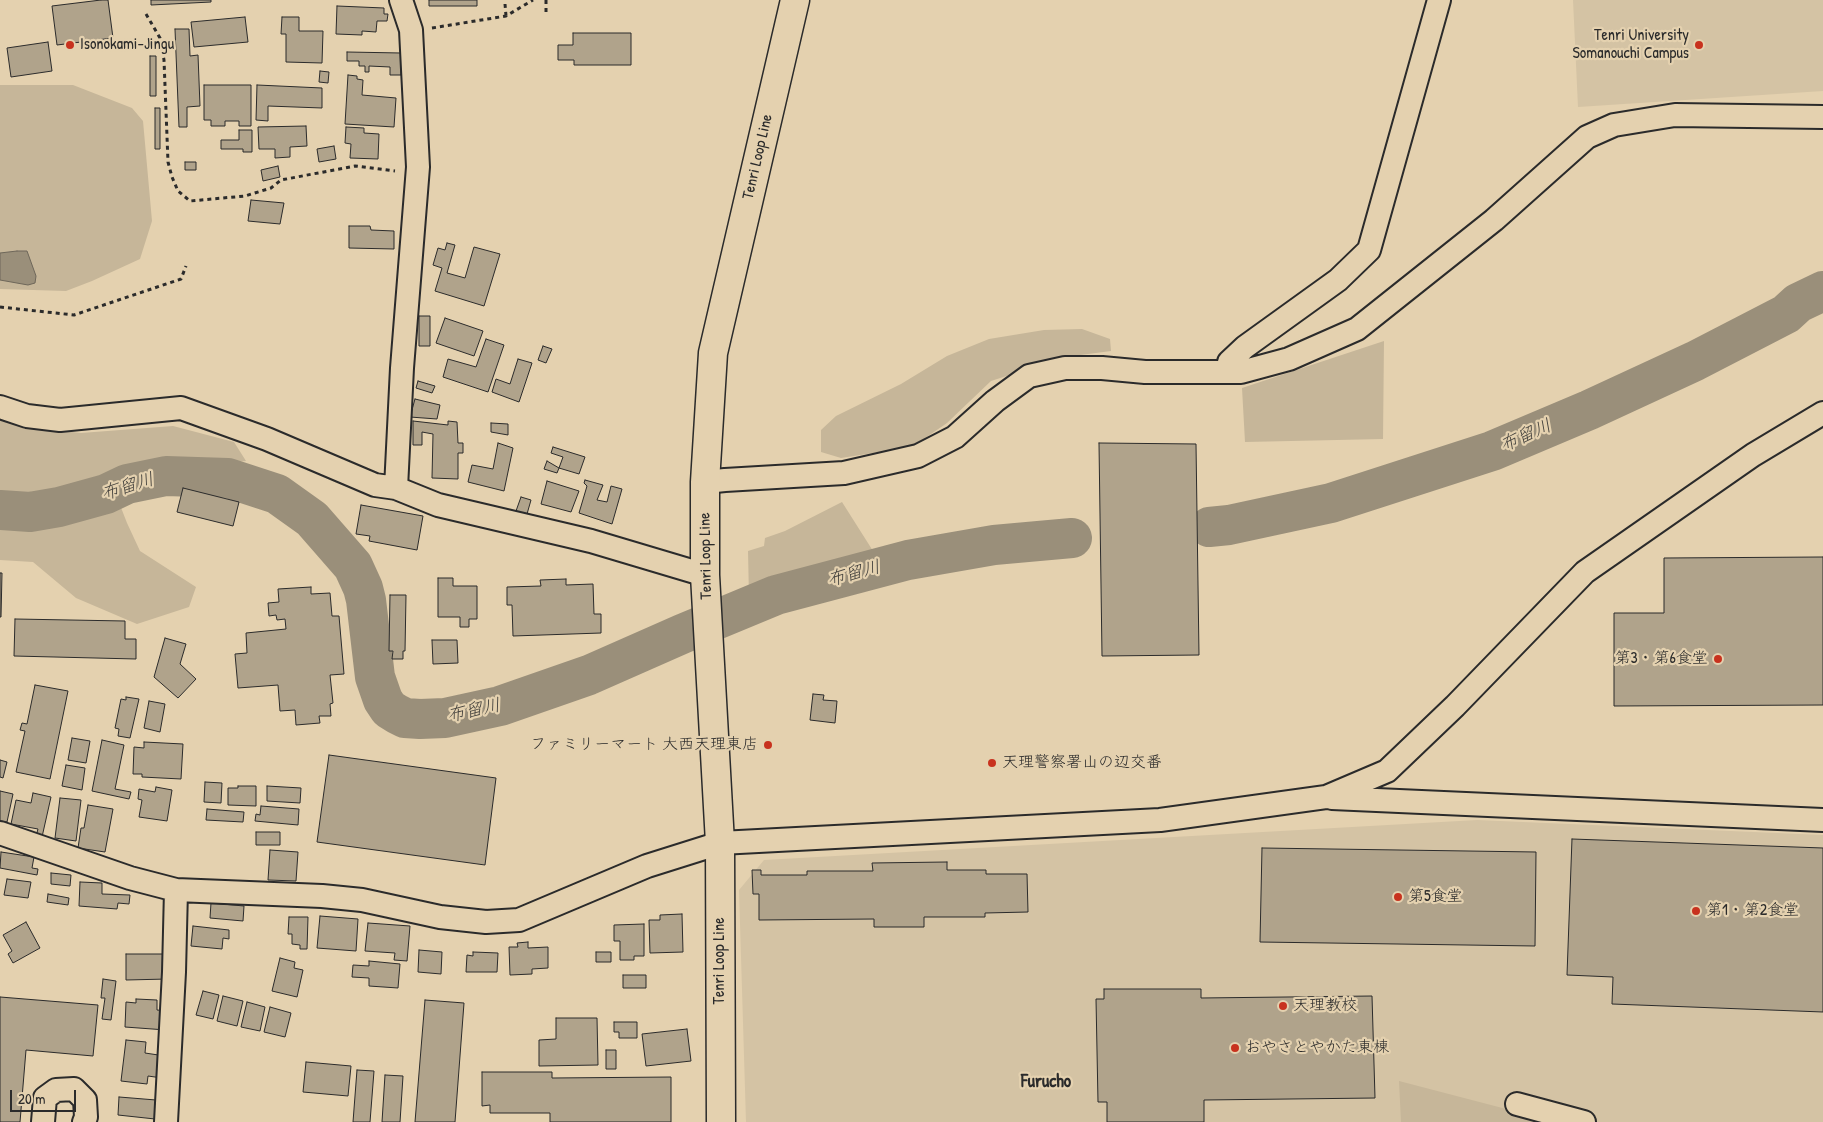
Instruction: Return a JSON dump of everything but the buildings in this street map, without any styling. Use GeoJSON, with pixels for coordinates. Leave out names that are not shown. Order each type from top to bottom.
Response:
{"type":"FeatureCollection","features":[{"type":"Feature","properties":{"kind":"main road","name":"Tenri Loop Line"},"geometry":{"type":"LineString","coordinates":[[721,1122],[720,843],[706,588],[706,482],[713,353],[794,0]]}},
{"type":"Feature","properties":{"kind":"street"},"geometry":{"type":"LineString","coordinates":[[396,488],[402,368],[418,167],[411,30],[401,0]]}},
{"type":"Feature","properties":{"kind":"street"},"geometry":{"type":"LineString","coordinates":[[1228,372],[1229,362],[1245,347],[1338,280],[1369,250],[1439,0]]}},
{"type":"Feature","properties":{"kind":"street"},"geometry":{"type":"LineString","coordinates":[[706,482],[844,473],[918,456],[955,437],[995,401],[1029,376],[1065,368],[1102,368],[1145,372],[1241,372],[1289,360],[1356,329],[1494,220],[1587,137],[1614,125],[1675,115],[1823,117]]}},
{"type":"Feature","properties":{"kind":"street"},"geometry":{"type":"LineString","coordinates":[[0,407],[27,416],[60,420],[181,408],[267,439],[376,485],[396,488],[438,505],[591,541],[706,588]]}},
{"type":"Feature","properties":{"kind":"street"},"geometry":{"type":"LineString","coordinates":[[1326,797],[1387,771],[1455,706],[1585,572],[1753,455],[1823,413]]}},
{"type":"Feature","properties":{"kind":"street"},"geometry":{"type":"LineString","coordinates":[[0,833],[130,878],[176,890],[322,896],[362,900],[440,917],[486,922],[519,920],[647,866],[720,843],[1160,820],[1326,797],[1823,820]]}},
{"type":"Feature","properties":{"kind":"street"},"geometry":{"type":"LineString","coordinates":[[166,1122],[174,972],[176,890]]}},
{"type":"Feature","properties":{"kind":"street"},"geometry":{"type":"LineString","coordinates":[[43,1122],[45,1098],[56,1090],[74,1089],[85,1100],[86,1117],[84,1122]]}},
{"type":"Feature","properties":{"kind":"street"},"geometry":{"type":"LineString","coordinates":[[1517,1104],[1584,1122]]}},
{"type":"Feature","properties":{"kind":"path"},"geometry":{"type":"LineString","coordinates":[[411,30],[506,16],[533,0]]}},
{"type":"Feature","properties":{"kind":"path"},"geometry":{"type":"LineString","coordinates":[[546,0],[546,13]]}},
{"type":"Feature","properties":{"kind":"path"},"geometry":{"type":"LineString","coordinates":[[506,4],[506,16]]}},
{"type":"Feature","properties":{"kind":"path"},"geometry":{"type":"LineString","coordinates":[[146,14],[160,38],[164,60],[168,162],[178,191],[190,201],[245,196],[271,188],[281,180],[355,166],[395,171],[418,167]]}},
{"type":"Feature","properties":{"kind":"path"},"geometry":{"type":"LineString","coordinates":[[0,307],[74,315],[180,279],[186,266]]}},
{"type":"Feature","properties":{"kind":"shaded area","name":"Tenri University Somanouchi Campus"},"geometry":{"type":"Polygon","coordinates":[[[1573,0],[1823,0],[1823,91],[1578,107],[1573,0]]]}},
{"type":"Feature","properties":{"kind":"shaded area"},"geometry":{"type":"Polygon","coordinates":[[[0,85],[73,85],[132,108],[143,121],[152,221],[140,259],[66,291],[0,289],[0,85]]]}},
{"type":"Feature","properties":{"kind":"shaded area"},"geometry":{"type":"Polygon","coordinates":[[[27,251],[36,276],[35,283],[28,285],[0,280],[0,253],[27,251]]]}},
{"type":"Feature","properties":{"kind":"shaded area"},"geometry":{"type":"Polygon","coordinates":[[[1082,329],[1110,339],[1111,351],[1065,357],[991,381],[947,423],[912,447],[841,458],[821,452],[821,430],[836,416],[901,384],[947,356],[989,339],[1044,330],[1082,329]]]}},
{"type":"Feature","properties":{"kind":"shaded area"},"geometry":{"type":"Polygon","coordinates":[[[1384,341],[1383,439],[1245,442],[1242,388],[1384,341]]]}},
{"type":"Feature","properties":{"kind":"shaded area"},"geometry":{"type":"Polygon","coordinates":[[[0,419],[19,426],[81,433],[173,426],[234,442],[246,461],[192,466],[130,466],[120,505],[127,523],[140,551],[196,587],[189,607],[137,624],[76,598],[33,562],[0,560],[0,419]]]}},
{"type":"Feature","properties":{"kind":"shaded area"},"geometry":{"type":"Polygon","coordinates":[[[842,502],[880,562],[749,597],[748,551],[764,546],[765,538],[785,531],[842,502]]]}},
{"type":"Feature","properties":{"kind":"shaded area","name":"天理教校"},"geometry":{"type":"Polygon","coordinates":[[[1477,820],[1823,835],[1823,1122],[746,1122],[739,890],[764,860],[1477,820]]]}},
{"type":"Feature","properties":{"kind":"shaded area"},"geometry":{"type":"Polygon","coordinates":[[[1399,1081],[1556,1122],[1401,1122],[1399,1081]]]}},
{"type":"Feature","properties":{"kind":"waterway","name":"布留川"},"geometry":{"type":"LineString","coordinates":[[1209,527],[1229,525],[1331,503],[1492,451],[1589,410],[1695,361],[1786,314],[1798,303],[1823,291]]}},
{"type":"Feature","properties":{"kind":"waterway","name":"布留川"},"geometry":{"type":"LineString","coordinates":[[0,510],[30,512],[59,507],[106,494],[127,484],[166,476],[228,478],[277,494],[312,519],[353,566],[366,600],[375,677],[383,700],[389,709],[397,714],[405,718],[420,719],[445,718],[500,706],[589,675],[776,595],[908,560],[994,545],[1072,538]]}},
{"type":"Feature","properties":{"kind":"place","name":"Isonokami-Jingu"},"geometry":{"type":"Point","coordinates":[70,45]}},
{"type":"Feature","properties":{"kind":"place","name":"Tenri University Somanouchi Campus"},"geometry":{"type":"Point","coordinates":[1699,45]}},
{"type":"Feature","properties":{"kind":"place","name":"第3・第6食堂"},"geometry":{"type":"Point","coordinates":[1718,659]}},
{"type":"Feature","properties":{"kind":"place","name":"ファミリーマート 大西天理東店"},"geometry":{"type":"Point","coordinates":[768,745]}},
{"type":"Feature","properties":{"kind":"place","name":"天理警察署山の辺交番"},"geometry":{"type":"Point","coordinates":[992,763]}},
{"type":"Feature","properties":{"kind":"place","name":"第5食堂"},"geometry":{"type":"Point","coordinates":[1398,897]}},
{"type":"Feature","properties":{"kind":"place","name":"第1・第2食堂"},"geometry":{"type":"Point","coordinates":[1696,911]}},
{"type":"Feature","properties":{"kind":"place","name":"天理教校"},"geometry":{"type":"Point","coordinates":[1283,1006]}},
{"type":"Feature","properties":{"kind":"place","name":"おやさとやかた東棟"},"geometry":{"type":"Point","coordinates":[1235,1048]}},
{"type":"Feature","properties":{"kind":"district","name":"Furucho"},"geometry":{"type":"Point","coordinates":[1046,1082]}}]}
